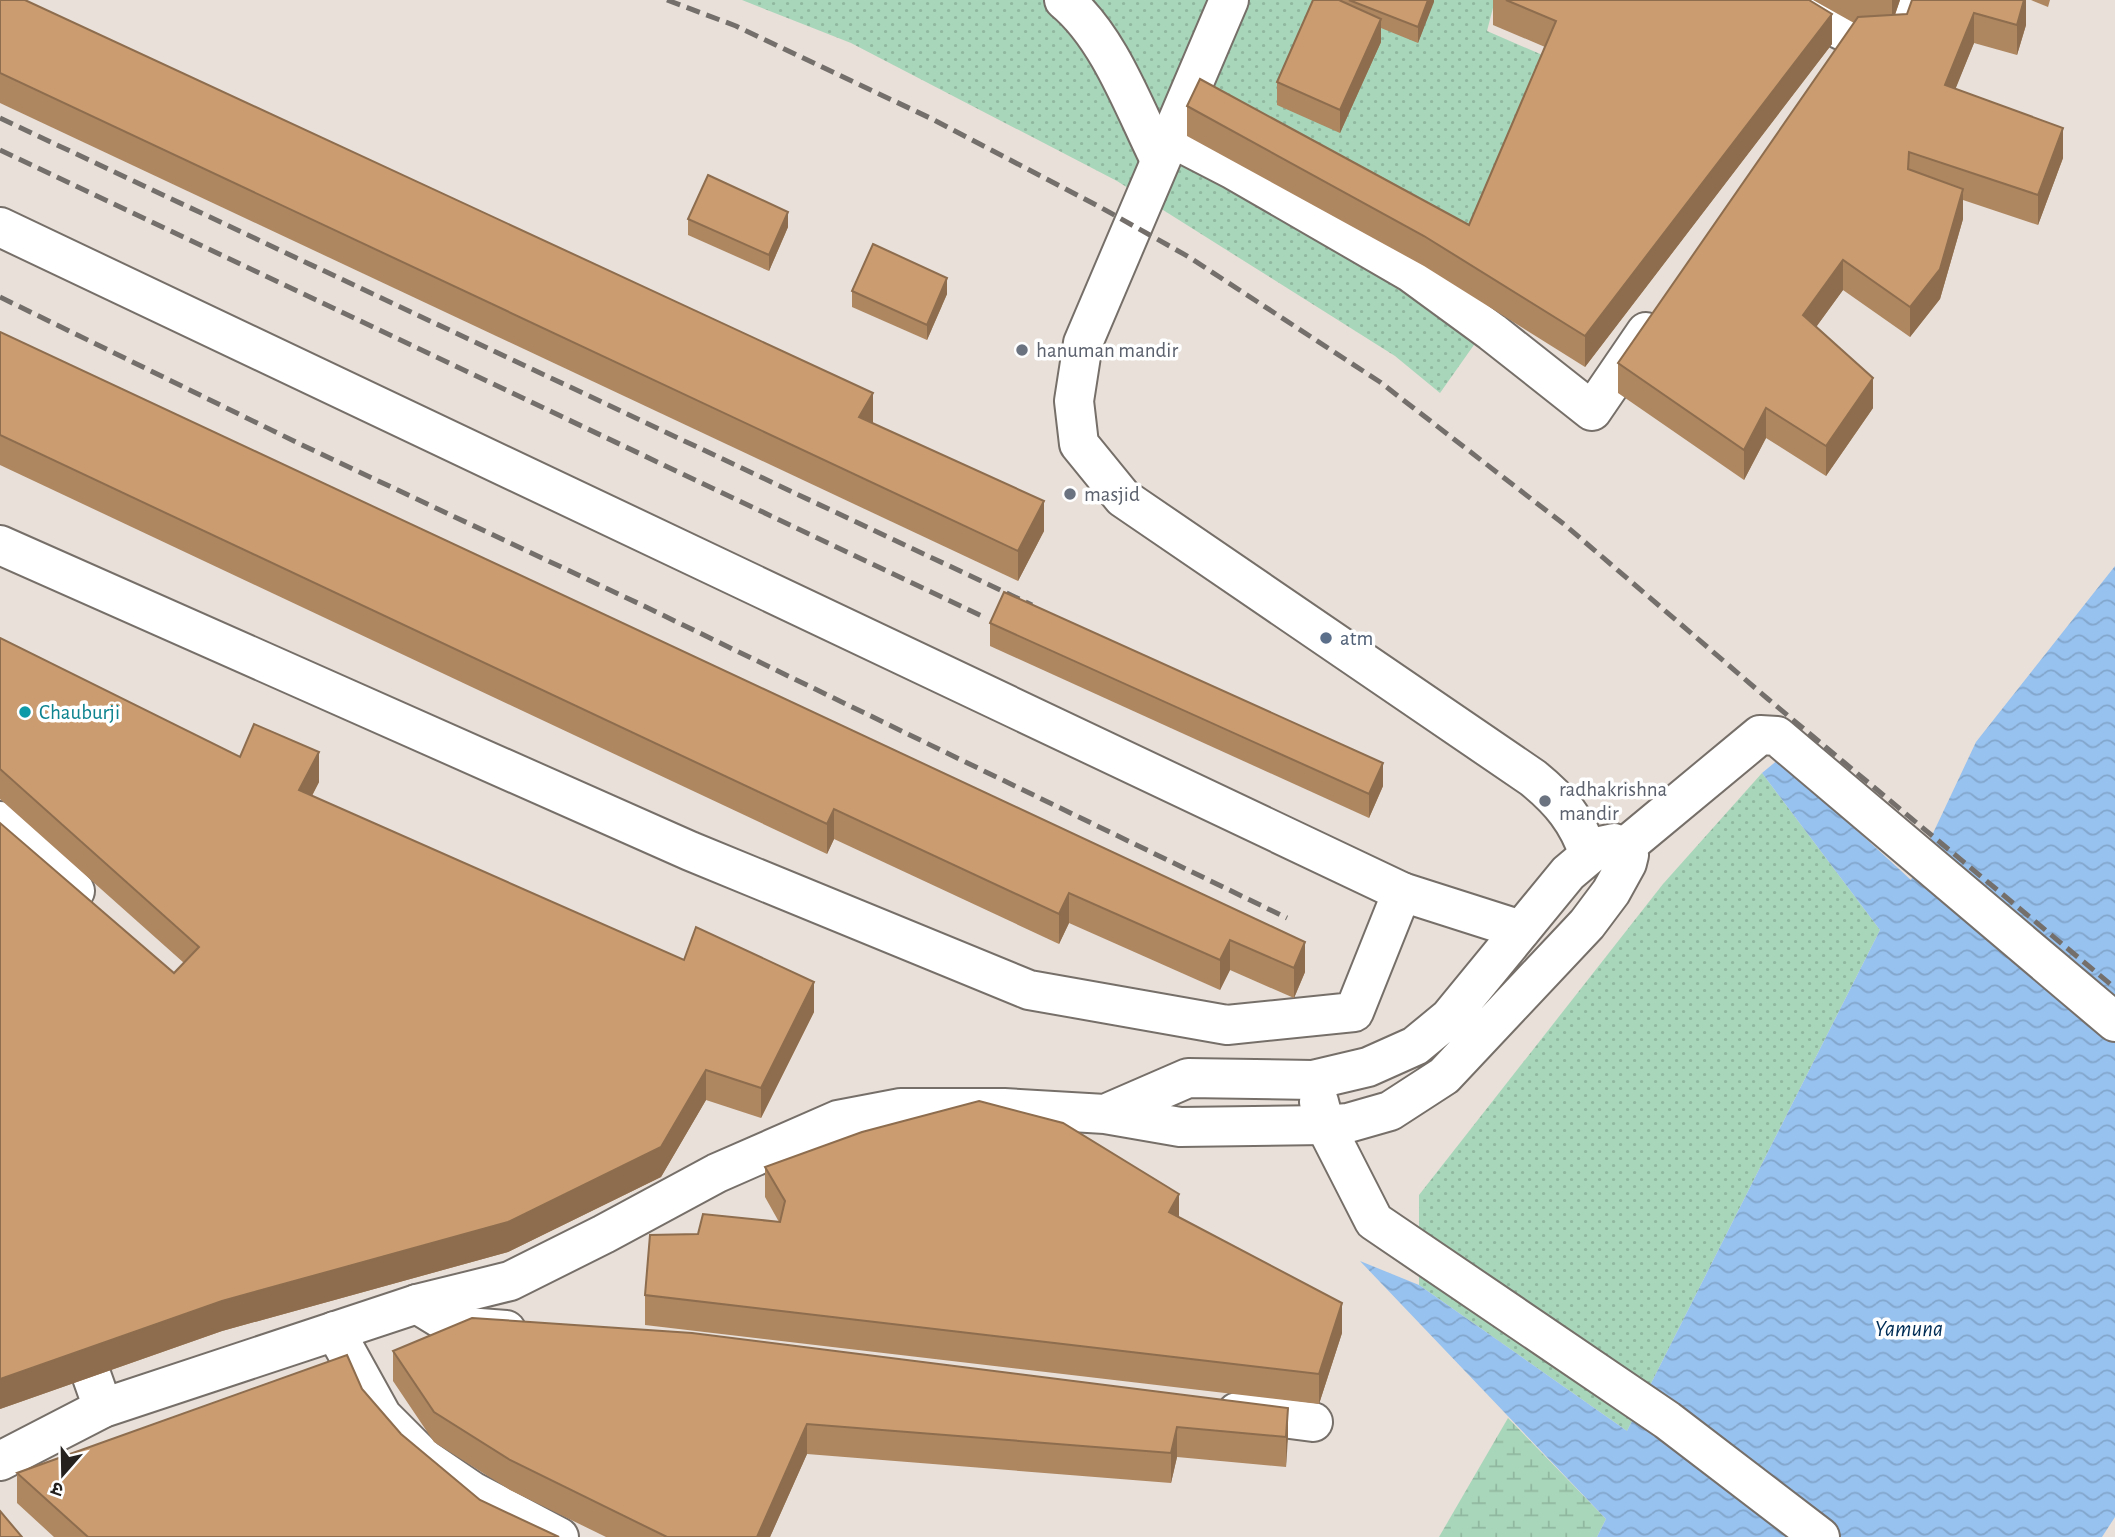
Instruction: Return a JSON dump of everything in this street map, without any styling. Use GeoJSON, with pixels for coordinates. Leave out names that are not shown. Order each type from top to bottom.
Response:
{"type":"FeatureCollection","features":[{"type":"Feature","properties":{"kind":"street"},"geometry":{"type":"LineString","coordinates":[[1064,0],[1080,13],[1102,43],[1165,148],[1233,169],[1410,272],[1592,411],[1669,298]]}},
{"type":"Feature","properties":{"kind":"street"},"geometry":{"type":"LineString","coordinates":[[1229,0],[1083,343],[1074,401],[1079,444],[1124,498],[1533,778],[1558,798],[1580,833],[1589,855]]}},
{"type":"Feature","properties":{"kind":"street"},"geometry":{"type":"LineString","coordinates":[[1789,0],[1835,26],[1847,51],[1886,40],[1904,31],[1916,0]]}},
{"type":"Feature","properties":{"kind":"street"},"geometry":{"type":"LineString","coordinates":[[0,227],[1402,892],[1521,930]]}},
{"type":"Feature","properties":{"kind":"street"},"geometry":{"type":"LineString","coordinates":[[0,545],[690,851],[1029,990],[1227,1025],[1354,1012],[1402,892]]}},
{"type":"Feature","properties":{"kind":"street"},"geometry":{"type":"LineString","coordinates":[[1625,847],[1760,735],[1777,736],[2115,1022]]}},
{"type":"Feature","properties":{"kind":"street"},"geometry":{"type":"LineString","coordinates":[[0,821],[105,918]]}},
{"type":"Feature","properties":{"kind":"street"},"geometry":{"type":"LineString","coordinates":[[0,1461],[103,1408],[417,1304],[510,1281],[717,1173],[838,1120],[901,1108],[1004,1108],[1105,1114],[1180,1127],[1325,1125],[1348,1123],[1390,1111],[1444,1076],[1482,1007],[1521,930],[1567,873],[1600,846],[1614,843],[1625,847],[1629,855],[1627,863],[1611,892],[1587,924],[1482,1007],[1449,1018],[1415,1046],[1368,1067],[1313,1080],[1188,1078],[1105,1114]]}},
{"type":"Feature","properties":{"kind":"street"},"geometry":{"type":"LineString","coordinates":[[1313,1080],[1325,1125],[1374,1221],[1667,1420],[1820,1537]]}},
{"type":"Feature","properties":{"kind":"street"},"geometry":{"type":"LineString","coordinates":[[64,1298],[103,1408]]}},
{"type":"Feature","properties":{"kind":"street"},"geometry":{"type":"LineString","coordinates":[[417,1304],[453,1326],[534,1333]]}},
{"type":"Feature","properties":{"kind":"street"},"geometry":{"type":"LineString","coordinates":[[335,1331],[382,1416],[425,1460],[472,1491],[559,1537]]}},
{"type":"Feature","properties":{"kind":"street"},"geometry":{"type":"LineString","coordinates":[[1207,1407],[1313,1422]]}},
{"type":"Feature","properties":{"kind":"green space"},"geometry":{"type":"Polygon","coordinates":[[[742,0],[1495,0],[1487,31],[1547,57],[1466,238],[1403,277],[1476,342],[1440,393],[1395,356],[1117,181],[851,43],[742,0]]]}},
{"type":"Feature","properties":{"kind":"green space"},"geometry":{"type":"Polygon","coordinates":[[[1762,773],[1880,930],[1627,1431],[1419,1285],[1419,1195],[1663,884],[1762,773]]]}},
{"type":"Feature","properties":{"kind":"green space"},"geometry":{"type":"Polygon","coordinates":[[[1508,1418],[1606,1519],[1597,1537],[1439,1537],[1508,1418]]]}},
{"type":"Feature","properties":{"kind":"water","name":"Yamuna"},"geometry":{"type":"Polygon","coordinates":[[[2115,566],[2115,1517],[2102,1537],[1597,1537],[1606,1519],[1360,1261],[1419,1285],[1627,1431],[1880,930],[1762,773],[1779,759],[1911,880],[1976,742],[2115,566]]]}},
{"type":"Feature","properties":{"kind":"building"},"geometry":{"type":"Polygon","coordinates":[[[0,0],[25,0],[873,393],[859,417],[1044,501],[1018,551],[0,73],[0,0]]]}},
{"type":"Feature","properties":{"kind":"building"},"geometry":{"type":"Polygon","coordinates":[[[1313,0],[1339,0],[1381,19],[1340,110],[1277,82],[1313,0]]]}},
{"type":"Feature","properties":{"kind":"building"},"geometry":{"type":"Polygon","coordinates":[[[1349,0],[1428,0],[1418,27],[1349,0]]]}},
{"type":"Feature","properties":{"kind":"building"},"geometry":{"type":"Polygon","coordinates":[[[1506,0],[1809,0],[1832,14],[1585,336],[1424,236],[1187,106],[1200,79],[1469,225],[1556,21],[1506,0]]]}},
{"type":"Feature","properties":{"kind":"building"},"geometry":{"type":"Polygon","coordinates":[[[1912,0],[2024,0],[2017,25],[1974,13],[1945,85],[2063,128],[2038,195],[1909,152],[1908,169],[1963,189],[1940,269],[1910,307],[1843,260],[1803,315],[1873,378],[1826,446],[1766,408],[1744,450],[1618,363],[1858,17],[1907,14],[1912,0]]]}},
{"type":"Feature","properties":{"kind":"building"},"geometry":{"type":"Polygon","coordinates":[[[708,175],[788,212],[769,255],[688,219],[708,175]]]}},
{"type":"Feature","properties":{"kind":"building"},"geometry":{"type":"Polygon","coordinates":[[[873,244],[947,278],[927,325],[852,291],[873,244]]]}},
{"type":"Feature","properties":{"kind":"building"},"geometry":{"type":"Polygon","coordinates":[[[0,332],[1305,942],[1294,968],[1230,940],[1220,960],[1069,893],[1059,914],[834,809],[827,824],[0,435],[0,332]]]}},
{"type":"Feature","properties":{"kind":"building"},"geometry":{"type":"Polygon","coordinates":[[[1004,592],[1383,763],[1369,794],[990,623],[1004,592]]]}},
{"type":"Feature","properties":{"kind":"building"},"geometry":{"type":"Polygon","coordinates":[[[0,638],[240,757],[254,724],[319,752],[299,790],[684,960],[696,927],[814,982],[761,1088],[706,1070],[661,1147],[508,1222],[222,1301],[0,1379],[0,823],[174,973],[199,947],[0,769],[0,638]]]}},
{"type":"Feature","properties":{"kind":"building"},"geometry":{"type":"Polygon","coordinates":[[[979,1101],[1063,1123],[1179,1194],[1169,1212],[1342,1303],[1319,1374],[645,1295],[650,1235],[698,1234],[703,1214],[780,1222],[785,1201],[765,1167],[862,1132],[979,1101]]]}},
{"type":"Feature","properties":{"kind":"building"},"geometry":{"type":"Polygon","coordinates":[[[472,1318],[692,1333],[1288,1408],[1286,1437],[1177,1427],[1171,1453],[807,1424],[757,1537],[667,1537],[510,1460],[434,1412],[393,1351],[472,1318]]]}},
{"type":"Feature","properties":{"kind":"building"},"geometry":{"type":"Polygon","coordinates":[[[347,1355],[362,1389],[401,1434],[480,1500],[559,1537],[88,1537],[17,1473],[347,1355]]]}},
{"type":"Feature","properties":{"kind":"building"},"geometry":{"type":"Polygon","coordinates":[[[0,1511],[22,1537],[0,1537],[0,1511]]]}},
{"type":"Feature","properties":{"kind":"railway"},"geometry":{"type":"LineString","coordinates":[[667,0],[736,26],[930,118],[1100,207],[1189,257],[1380,382],[1565,525],[1768,699],[2115,988]]}},
{"type":"Feature","properties":{"kind":"railway"},"geometry":{"type":"LineString","coordinates":[[0,118],[1032,605]]}},
{"type":"Feature","properties":{"kind":"railway"},"geometry":{"type":"LineString","coordinates":[[0,150],[984,617]]}},
{"type":"Feature","properties":{"kind":"railway"},"geometry":{"type":"LineString","coordinates":[[0,297],[1287,918]]}},
{"type":"Feature","properties":{"kind":"place","name":"hanuman mandir"},"geometry":{"type":"Point","coordinates":[1022,350]}},
{"type":"Feature","properties":{"kind":"place","name":"masjid"},"geometry":{"type":"Point","coordinates":[1070,494]}},
{"type":"Feature","properties":{"kind":"place","name":"atm"},"geometry":{"type":"Point","coordinates":[1326,638]}},
{"type":"Feature","properties":{"kind":"place","name":"Chauburji"},"geometry":{"type":"Point","coordinates":[25,712]}},
{"type":"Feature","properties":{"kind":"place","name":"radhakrishna mandir"},"geometry":{"type":"Point","coordinates":[1545,801]}}]}
